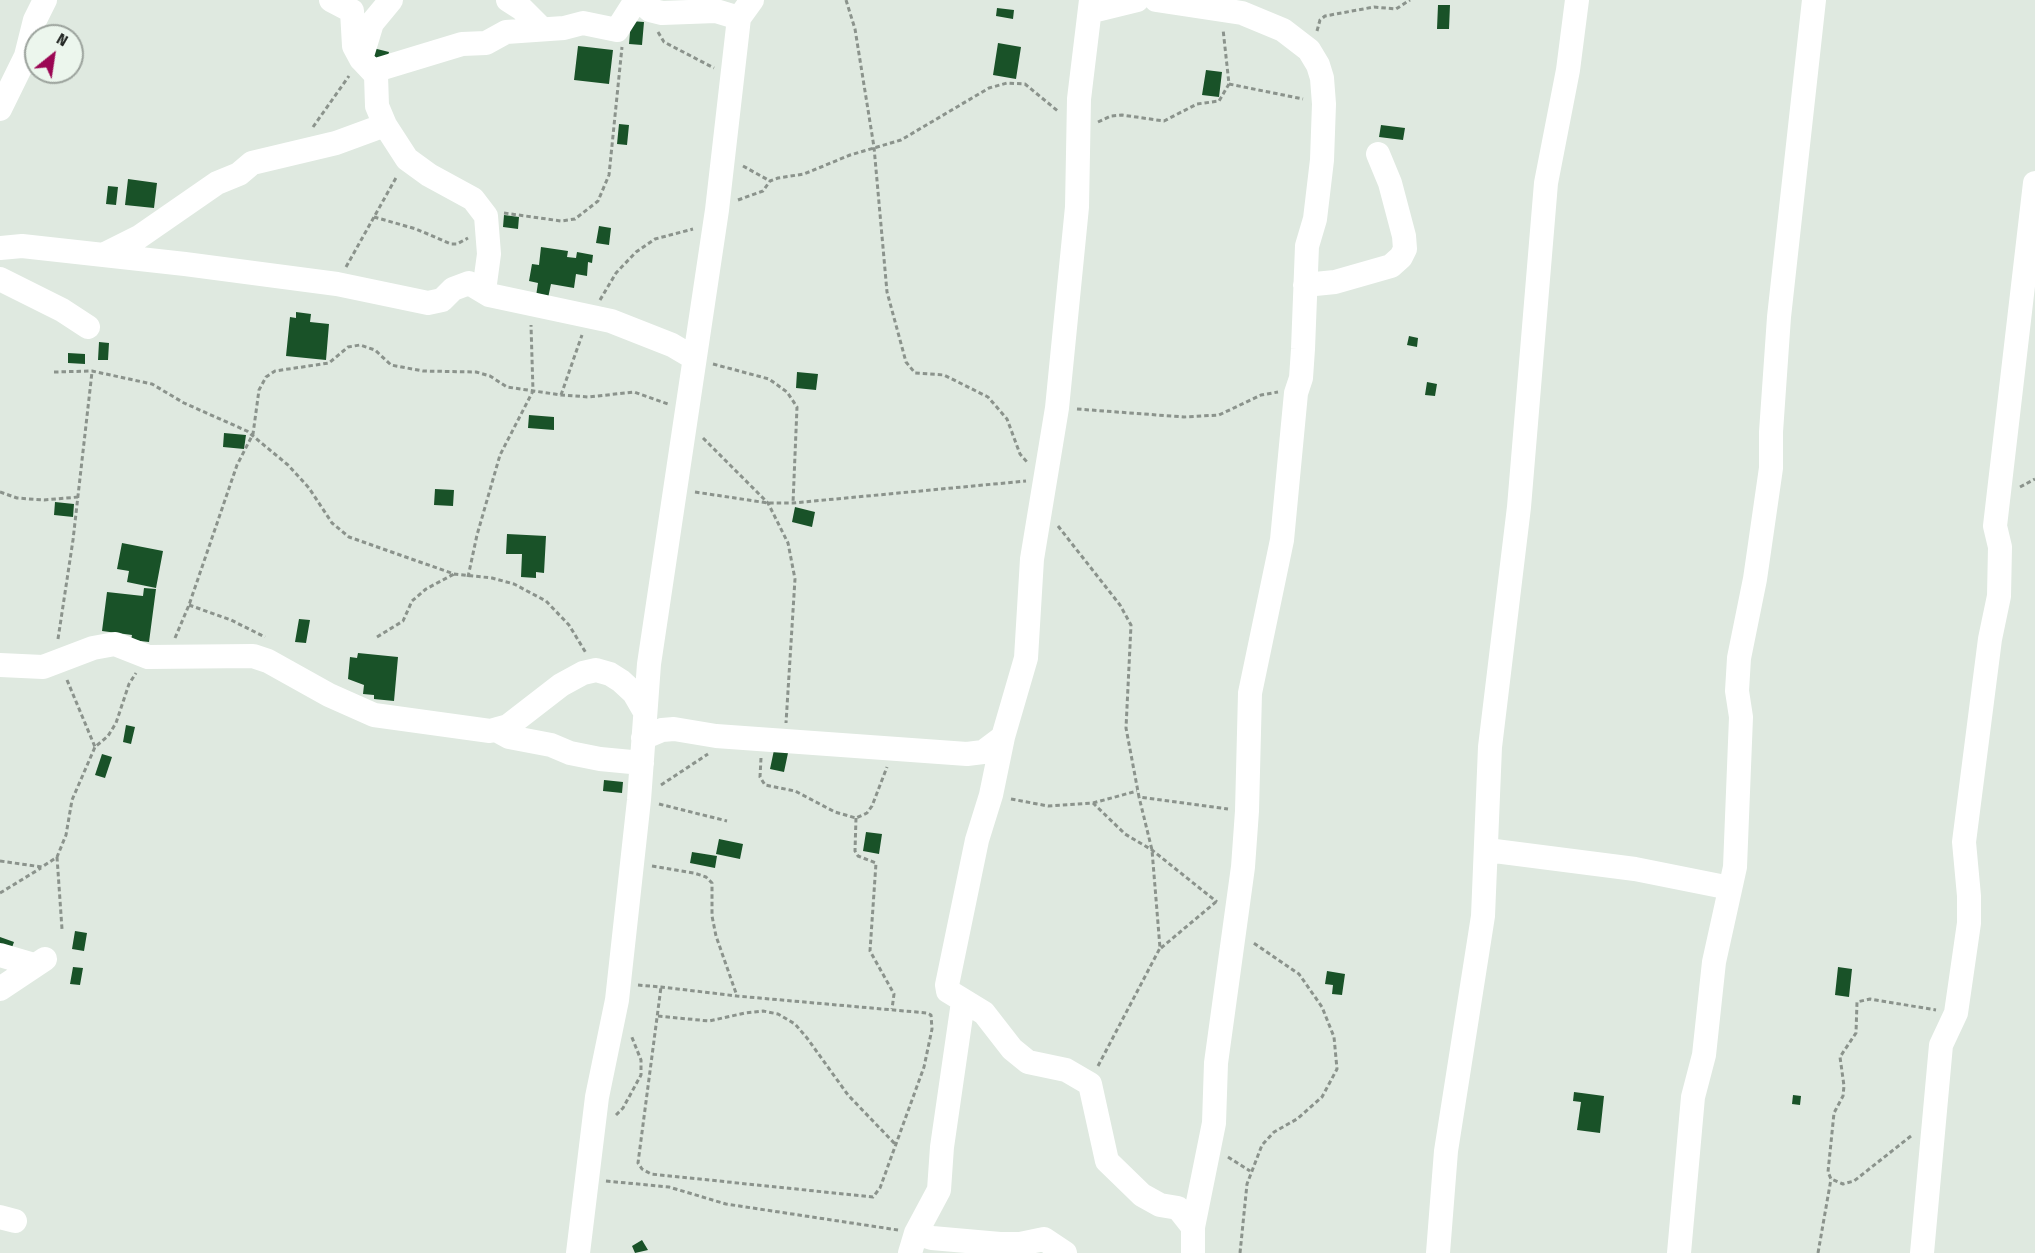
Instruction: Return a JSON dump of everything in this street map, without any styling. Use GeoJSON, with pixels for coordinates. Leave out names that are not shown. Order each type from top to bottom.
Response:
{"type":"FeatureCollection","features":[{"type":"Feature","properties":{"kind":"street"},"geometry":{"type":"LineString","coordinates":[[0,109],[26,56],[35,20],[45,0]]}},
{"type":"Feature","properties":{"kind":"street"},"geometry":{"type":"LineString","coordinates":[[331,0],[353,6],[351,33],[377,81],[380,116],[407,159],[429,175],[473,199],[488,219],[489,254],[484,291]]}},
{"type":"Feature","properties":{"kind":"street"},"geometry":{"type":"LineString","coordinates":[[367,65],[372,23],[391,0]]}},
{"type":"Feature","properties":{"kind":"street"},"geometry":{"type":"LineString","coordinates":[[508,0],[522,9],[541,28]]}},
{"type":"Feature","properties":{"kind":"street"},"geometry":{"type":"LineString","coordinates":[[367,65],[462,44],[486,43],[506,32],[564,28],[583,23],[615,30],[620,28],[637,0],[650,10],[662,13],[746,9],[733,78],[717,210],[675,489],[645,712],[639,800],[619,983],[597,1097],[589,1180],[578,1253]]}},
{"type":"Feature","properties":{"kind":"street"},"geometry":{"type":"LineString","coordinates":[[1137,0],[1092,5],[1079,99],[1077,207],[1057,408],[1032,559],[1026,658],[1003,737],[991,795],[977,840],[947,985],[948,991],[984,1013],[1012,1049],[1028,1062],[1066,1070],[1090,1084],[1107,1161],[1142,1196],[1160,1205],[1178,1208],[1192,1227]]}},
{"type":"Feature","properties":{"kind":"street"},"geometry":{"type":"LineString","coordinates":[[1156,0],[1221,9],[1261,19],[1283,30],[1309,50],[1322,78],[1324,104],[1322,160],[1315,219],[1308,246],[1301,378],[1296,393],[1282,540],[1250,693],[1247,811],[1240,889],[1216,1063],[1211,1146],[1192,1227],[1193,1253]]}},
{"type":"Feature","properties":{"kind":"street"},"geometry":{"type":"LineString","coordinates":[[1438,1253],[1446,1151],[1483,916],[1491,747],[1519,507],[1546,183],[1569,59],[1577,0]]}},
{"type":"Feature","properties":{"kind":"street"},"geometry":{"type":"LineString","coordinates":[[1679,1253],[1693,1097],[1704,1055],[1714,962],[1730,888],[1739,810],[1741,717],[1737,691],[1739,658],[1755,579],[1771,468],[1771,432],[1779,317],[1814,0]]}},
{"type":"Feature","properties":{"kind":"street"},"geometry":{"type":"LineString","coordinates":[[105,254],[139,237],[217,183],[239,174],[252,163],[297,150],[336,143],[385,125]]}},
{"type":"Feature","properties":{"kind":"street"},"geometry":{"type":"LineString","coordinates":[[1305,285],[1335,282],[1391,266],[1401,257],[1404,249],[1404,236],[1390,183],[1378,154]]}},
{"type":"Feature","properties":{"kind":"street"},"geometry":{"type":"LineString","coordinates":[[1922,1253],[1941,1045],[1956,1013],[1969,923],[1970,896],[1964,842],[1990,639],[1999,596],[2000,547],[1996,518],[2035,183]]}},
{"type":"Feature","properties":{"kind":"street"},"geometry":{"type":"LineString","coordinates":[[0,248],[22,246],[105,254],[337,284],[428,303],[442,300],[453,289],[469,283],[489,295],[591,316],[672,345],[694,358]]}},
{"type":"Feature","properties":{"kind":"street"},"geometry":{"type":"LineString","coordinates":[[0,279],[62,310],[88,327]]}},
{"type":"Feature","properties":{"kind":"street"},"geometry":{"type":"LineString","coordinates":[[0,665],[43,667],[60,663],[85,651],[115,644],[156,657],[259,657],[329,695],[374,715],[428,724],[498,731],[509,737],[551,745],[600,759],[642,763]]}},
{"type":"Feature","properties":{"kind":"street"},"geometry":{"type":"LineString","coordinates":[[498,731],[522,718],[561,685],[583,673],[596,670],[610,674],[621,681],[634,693],[645,712]]}},
{"type":"Feature","properties":{"kind":"street"},"geometry":{"type":"LineString","coordinates":[[643,738],[662,730],[674,729],[734,737],[978,753],[1003,737]]}},
{"type":"Feature","properties":{"kind":"street"},"geometry":{"type":"LineString","coordinates":[[978,753],[996,772]]}},
{"type":"Feature","properties":{"kind":"street"},"geometry":{"type":"LineString","coordinates":[[1486,850],[1635,869],[1730,888]]}},
{"type":"Feature","properties":{"kind":"street"},"geometry":{"type":"LineString","coordinates":[[0,956],[40,962],[0,989]]}},
{"type":"Feature","properties":{"kind":"street"},"geometry":{"type":"LineString","coordinates":[[913,1243],[939,1190],[942,1147],[963,1002]]}},
{"type":"Feature","properties":{"kind":"street"},"geometry":{"type":"LineString","coordinates":[[913,1243],[932,1238],[1000,1249],[1044,1239],[1065,1253]]}},
{"type":"Feature","properties":{"kind":"path"},"geometry":{"type":"LineString","coordinates":[[846,0],[855,29],[874,147],[887,292],[906,362],[915,374],[944,375],[988,397],[1007,419],[1020,454],[1131,625],[1126,728],[1137,791],[1152,850],[1160,948]]}},
{"type":"Feature","properties":{"kind":"path"},"geometry":{"type":"LineString","coordinates":[[1309,50],[1316,39],[1320,20],[1325,16],[1374,7],[1396,9],[1410,0]]}},
{"type":"Feature","properties":{"kind":"path"},"geometry":{"type":"LineString","coordinates":[[561,395],[575,350],[591,316],[616,273],[636,252],[655,239],[693,230],[717,210],[763,191],[770,182],[804,174],[874,147],[901,140],[988,88],[1007,83],[1025,84],[1080,127],[1089,128],[1111,116],[1164,122],[1197,104],[1220,101],[1228,84],[1221,9]]}},
{"type":"Feature","properties":{"kind":"path"},"geometry":{"type":"LineString","coordinates":[[662,13],[658,33],[660,38],[733,78]]}},
{"type":"Feature","properties":{"kind":"path"},"geometry":{"type":"LineString","coordinates":[[374,217],[457,244],[488,219],[503,213],[561,221],[574,219],[598,201],[609,175],[622,59],[620,28]]}},
{"type":"Feature","properties":{"kind":"path"},"geometry":{"type":"LineString","coordinates":[[297,150],[367,65]]}},
{"type":"Feature","properties":{"kind":"path"},"geometry":{"type":"LineString","coordinates":[[1228,84],[1324,104]]}},
{"type":"Feature","properties":{"kind":"path"},"geometry":{"type":"LineString","coordinates":[[724,155],[770,182]]}},
{"type":"Feature","properties":{"kind":"path"},"geometry":{"type":"LineString","coordinates":[[337,284],[407,159]]}},
{"type":"Feature","properties":{"kind":"path"},"geometry":{"type":"LineString","coordinates":[[468,577],[477,534],[500,455],[533,391],[531,305]]}},
{"type":"Feature","properties":{"kind":"path"},"geometry":{"type":"LineString","coordinates":[[62,929],[57,858],[69,824],[69,807],[95,747],[108,736],[116,723],[129,684],[156,657],[189,605],[237,465],[253,434],[259,390],[266,377],[275,371],[287,367],[329,363],[348,346],[366,346],[392,365],[423,371],[476,372],[490,376],[507,387],[590,397],[634,392],[666,401],[768,503],[788,543],[795,579],[774,739],[760,777],[765,785],[795,791],[835,812],[856,818],[867,813],[872,806],[894,749]]}},
{"type":"Feature","properties":{"kind":"path"},"geometry":{"type":"LineString","coordinates":[[694,358],[769,379],[787,392],[797,407],[793,503]]}},
{"type":"Feature","properties":{"kind":"path"},"geometry":{"type":"LineString","coordinates":[[54,372],[92,371],[152,384],[184,404],[253,434],[288,465],[309,488],[332,523],[350,537],[454,574],[492,578],[514,584],[546,601],[569,625],[596,670]]}},
{"type":"Feature","properties":{"kind":"path"},"geometry":{"type":"LineString","coordinates":[[92,371],[78,497],[56,648],[95,747]]}},
{"type":"Feature","properties":{"kind":"path"},"geometry":{"type":"LineString","coordinates":[[1057,408],[1184,417],[1218,414],[1261,394],[1281,391],[1296,393]]}},
{"type":"Feature","properties":{"kind":"path"},"geometry":{"type":"LineString","coordinates":[[675,489],[768,503],[1042,490]]}},
{"type":"Feature","properties":{"kind":"path"},"geometry":{"type":"LineString","coordinates":[[0,492],[17,498],[44,500],[78,497]]}},
{"type":"Feature","properties":{"kind":"path"},"geometry":{"type":"LineString","coordinates":[[376,636],[403,621],[412,601],[426,589],[454,574]]}},
{"type":"Feature","properties":{"kind":"path"},"geometry":{"type":"LineString","coordinates":[[639,800],[734,737]]}},
{"type":"Feature","properties":{"kind":"path"},"geometry":{"type":"LineString","coordinates":[[991,795],[1048,806],[1093,803],[1137,791]]}},
{"type":"Feature","properties":{"kind":"path"},"geometry":{"type":"LineString","coordinates":[[1139,797],[1247,811]]}},
{"type":"Feature","properties":{"kind":"path"},"geometry":{"type":"LineString","coordinates":[[639,800],[727,821]]}},
{"type":"Feature","properties":{"kind":"path"},"geometry":{"type":"LineString","coordinates":[[1093,803],[1125,834],[1152,850],[1217,902],[1233,930],[1299,974],[1322,1007],[1334,1037],[1337,1069],[1322,1097],[1297,1119],[1274,1132],[1262,1145],[1250,1171],[1240,1253]]}},
{"type":"Feature","properties":{"kind":"path"},"geometry":{"type":"LineString","coordinates":[[856,818],[855,851],[858,856],[876,862],[870,951],[894,994],[892,1009]]}},
{"type":"Feature","properties":{"kind":"path"},"geometry":{"type":"LineString","coordinates":[[0,893],[57,858]]}},
{"type":"Feature","properties":{"kind":"path"},"geometry":{"type":"LineString","coordinates":[[0,861],[42,867]]}},
{"type":"Feature","properties":{"kind":"path"},"geometry":{"type":"LineString","coordinates":[[630,876],[654,866],[694,873],[706,877],[712,883],[712,916],[716,936],[737,996]]}},
{"type":"Feature","properties":{"kind":"path"},"geometry":{"type":"LineString","coordinates":[[1090,1084],[1116,1027],[1160,948],[1217,902]]}},
{"type":"Feature","properties":{"kind":"path"},"geometry":{"type":"LineString","coordinates":[[619,983],[661,987],[737,996],[927,1013],[933,1019],[924,1067],[880,1188],[873,1197],[651,1174],[638,1163],[661,987]]}},
{"type":"Feature","properties":{"kind":"path"},"geometry":{"type":"LineString","coordinates":[[1818,1253],[1831,1179],[1828,1172],[1834,1113],[1843,1096],[1840,1057],[1856,1033],[1857,1002],[1870,999],[1889,1001],[1956,1013]]}},
{"type":"Feature","properties":{"kind":"path"},"geometry":{"type":"LineString","coordinates":[[658,1016],[709,1021],[764,1011],[778,1014],[795,1024],[848,1095],[896,1145]]}},
{"type":"Feature","properties":{"kind":"path"},"geometry":{"type":"LineString","coordinates":[[593,1132],[623,1108],[640,1075],[640,1060],[630,1035]]}},
{"type":"Feature","properties":{"kind":"path"},"geometry":{"type":"LineString","coordinates":[[1831,1179],[1843,1184],[1854,1181],[1934,1118]]}},
{"type":"Feature","properties":{"kind":"path"},"geometry":{"type":"LineString","coordinates":[[1211,1146],[1250,1171]]}},
{"type":"Feature","properties":{"kind":"path"},"geometry":{"type":"LineString","coordinates":[[589,1180],[669,1187],[726,1204],[913,1243]]}},
{"type":"Feature","properties":{"kind":"building"},"geometry":{"type":"Polygon","coordinates":[[[1438,5],[1450,5],[1449,29],[1437,29],[1438,5]]]}},
{"type":"Feature","properties":{"kind":"building"},"geometry":{"type":"Polygon","coordinates":[[[997,8],[1014,10],[1013,19],[996,16],[997,8]]]}},
{"type":"Feature","properties":{"kind":"building"},"geometry":{"type":"Polygon","coordinates":[[[631,21],[644,22],[642,45],[629,44],[631,21]]]}},
{"type":"Feature","properties":{"kind":"building"},"geometry":{"type":"Polygon","coordinates":[[[998,43],[1021,47],[1016,79],[993,75],[998,43]]]}},
{"type":"Feature","properties":{"kind":"building"},"geometry":{"type":"Polygon","coordinates":[[[578,46],[613,50],[609,84],[574,80],[578,46]]]}},
{"type":"Feature","properties":{"kind":"building"},"geometry":{"type":"Polygon","coordinates":[[[369,47],[389,52],[387,61],[367,56],[369,47]]]}},
{"type":"Feature","properties":{"kind":"building"},"geometry":{"type":"Polygon","coordinates":[[[1206,70],[1222,72],[1219,97],[1202,95],[1206,70]]]}},
{"type":"Feature","properties":{"kind":"building"},"geometry":{"type":"Polygon","coordinates":[[[619,124],[629,125],[627,145],[617,144],[619,124]]]}},
{"type":"Feature","properties":{"kind":"building"},"geometry":{"type":"Polygon","coordinates":[[[1381,125],[1405,128],[1403,140],[1379,137],[1381,125]]]}},
{"type":"Feature","properties":{"kind":"building"},"geometry":{"type":"Polygon","coordinates":[[[128,179],[157,183],[154,208],[125,205],[128,179]]]}},
{"type":"Feature","properties":{"kind":"building"},"geometry":{"type":"Polygon","coordinates":[[[108,186],[118,187],[116,205],[106,204],[108,186]]]}},
{"type":"Feature","properties":{"kind":"building"},"geometry":{"type":"Polygon","coordinates":[[[504,215],[519,217],[518,229],[503,227],[504,215]]]}},
{"type":"Feature","properties":{"kind":"building"},"geometry":{"type":"Polygon","coordinates":[[[599,226],[611,228],[609,245],[596,243],[599,226]]]}},
{"type":"Feature","properties":{"kind":"building"},"geometry":{"type":"Polygon","coordinates":[[[541,247],[568,251],[567,257],[576,258],[577,252],[593,255],[592,263],[588,262],[587,276],[576,274],[574,288],[551,284],[548,298],[536,296],[538,283],[529,281],[532,264],[539,265],[541,247]]]}},
{"type":"Feature","properties":{"kind":"building"},"geometry":{"type":"Polygon","coordinates":[[[296,312],[311,314],[310,322],[329,324],[326,360],[286,356],[290,317],[296,318],[296,312]]]}},
{"type":"Feature","properties":{"kind":"building"},"geometry":{"type":"Polygon","coordinates":[[[1409,336],[1418,338],[1417,347],[1407,345],[1409,336]]]}},
{"type":"Feature","properties":{"kind":"building"},"geometry":{"type":"Polygon","coordinates":[[[99,342],[109,343],[108,360],[98,360],[99,342]]]}},
{"type":"Feature","properties":{"kind":"building"},"geometry":{"type":"Polygon","coordinates":[[[68,353],[85,354],[85,364],[68,363],[68,353]]]}},
{"type":"Feature","properties":{"kind":"building"},"geometry":{"type":"Polygon","coordinates":[[[797,372],[818,374],[816,390],[796,388],[797,372]]]}},
{"type":"Feature","properties":{"kind":"building"},"geometry":{"type":"Polygon","coordinates":[[[1427,382],[1437,384],[1435,396],[1425,395],[1427,382]]]}},
{"type":"Feature","properties":{"kind":"building"},"geometry":{"type":"Polygon","coordinates":[[[529,415],[554,417],[554,430],[528,428],[529,415]]]}},
{"type":"Feature","properties":{"kind":"building"},"geometry":{"type":"Polygon","coordinates":[[[224,433],[246,435],[244,449],[223,447],[224,433]]]}},
{"type":"Feature","properties":{"kind":"building"},"geometry":{"type":"Polygon","coordinates":[[[435,489],[454,490],[453,506],[434,505],[435,489]]]}},
{"type":"Feature","properties":{"kind":"building"},"geometry":{"type":"Polygon","coordinates":[[[55,502],[74,504],[73,517],[54,515],[55,502]]]}},
{"type":"Feature","properties":{"kind":"building"},"geometry":{"type":"Polygon","coordinates":[[[795,507],[815,512],[812,527],[792,522],[795,507]]]}},
{"type":"Feature","properties":{"kind":"building"},"geometry":{"type":"Polygon","coordinates":[[[507,534],[546,536],[544,573],[536,572],[536,578],[521,577],[522,554],[506,554],[507,534]]]}},
{"type":"Feature","properties":{"kind":"building"},"geometry":{"type":"Polygon","coordinates":[[[122,543],[163,551],[156,588],[127,582],[129,571],[117,569],[122,543]]]}},
{"type":"Feature","properties":{"kind":"building"},"geometry":{"type":"Polygon","coordinates":[[[144,588],[156,589],[149,642],[131,640],[132,635],[102,631],[107,592],[143,596],[144,588]]]}},
{"type":"Feature","properties":{"kind":"building"},"geometry":{"type":"Polygon","coordinates":[[[299,619],[310,620],[306,643],[295,642],[299,619]]]}},
{"type":"Feature","properties":{"kind":"building"},"geometry":{"type":"Polygon","coordinates":[[[358,653],[398,657],[394,701],[374,699],[374,695],[363,694],[364,685],[348,679],[350,657],[357,658],[358,653]]]}},
{"type":"Feature","properties":{"kind":"building"},"geometry":{"type":"Polygon","coordinates":[[[126,725],[135,727],[131,744],[123,742],[126,725]]]}},
{"type":"Feature","properties":{"kind":"building"},"geometry":{"type":"Polygon","coordinates":[[[774,750],[788,753],[784,772],[770,769],[774,750]]]}},
{"type":"Feature","properties":{"kind":"building"},"geometry":{"type":"Polygon","coordinates":[[[102,754],[112,757],[105,778],[95,775],[102,754]]]}},
{"type":"Feature","properties":{"kind":"building"},"geometry":{"type":"Polygon","coordinates":[[[604,780],[623,782],[622,793],[603,791],[604,780]]]}},
{"type":"Feature","properties":{"kind":"building"},"geometry":{"type":"Polygon","coordinates":[[[866,832],[882,834],[879,854],[863,851],[866,832]]]}},
{"type":"Feature","properties":{"kind":"building"},"geometry":{"type":"Polygon","coordinates":[[[719,839],[743,844],[740,859],[716,854],[719,839]]]}},
{"type":"Feature","properties":{"kind":"building"},"geometry":{"type":"Polygon","coordinates":[[[692,852],[717,856],[715,868],[690,863],[692,852]]]}},
{"type":"Feature","properties":{"kind":"building"},"geometry":{"type":"Polygon","coordinates":[[[75,931],[87,933],[84,951],[72,949],[75,931]]]}},
{"type":"Feature","properties":{"kind":"building"},"geometry":{"type":"Polygon","coordinates":[[[0,937],[14,942],[10,953],[0,950],[0,937]]]}},
{"type":"Feature","properties":{"kind":"building"},"geometry":{"type":"Polygon","coordinates":[[[73,967],[83,968],[80,985],[70,984],[73,967]]]}},
{"type":"Feature","properties":{"kind":"building"},"geometry":{"type":"Polygon","coordinates":[[[1838,967],[1852,969],[1849,997],[1835,995],[1838,967]]]}},
{"type":"Feature","properties":{"kind":"building"},"geometry":{"type":"Polygon","coordinates":[[[1327,971],[1345,974],[1342,995],[1332,994],[1333,985],[1325,984],[1327,971]]]}},
{"type":"Feature","properties":{"kind":"building"},"geometry":{"type":"Polygon","coordinates":[[[1574,1092],[1604,1096],[1600,1133],[1577,1130],[1581,1102],[1573,1101],[1574,1092]]]}},
{"type":"Feature","properties":{"kind":"building"},"geometry":{"type":"Polygon","coordinates":[[[1793,1095],[1801,1096],[1800,1105],[1792,1104],[1793,1095]]]}},
{"type":"Feature","properties":{"kind":"building"},"geometry":{"type":"Polygon","coordinates":[[[642,1240],[648,1250],[635,1253],[632,1246],[642,1240]]]}}]}
